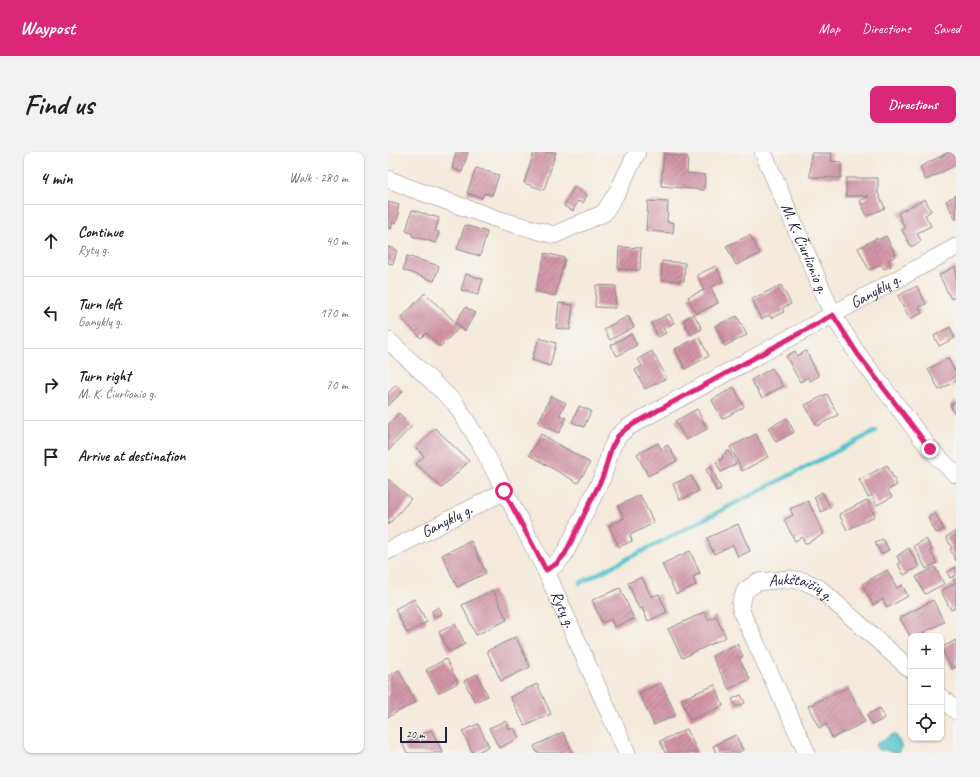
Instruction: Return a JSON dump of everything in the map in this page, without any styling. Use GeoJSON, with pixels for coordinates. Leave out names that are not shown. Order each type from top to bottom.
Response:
{"type":"FeatureCollection","features":[{"type":"Feature","properties":{"kind":"street"},"geometry":{"type":"LineString","coordinates":[[388,178],[410,188],[500,220],[554,235],[604,213],[619,189],[637,152]]}},
{"type":"Feature","properties":{"kind":"street","name":"M. K. Čiurlionio g."},"geometry":{"type":"LineString","coordinates":[[763,152],[833,315],[857,353],[930,449],[956,474]]}},
{"type":"Feature","properties":{"kind":"street","name":"Ganyklų g."},"geometry":{"type":"LineString","coordinates":[[546,570],[556,564],[565,554],[603,476],[611,449],[618,436],[627,428],[956,247]]}},
{"type":"Feature","properties":{"kind":"street","name":"Rytų g."},"geometry":{"type":"LineString","coordinates":[[388,340],[455,403],[480,443],[546,570],[627,753]]}},
{"type":"Feature","properties":{"kind":"street","name":"Ganyklų g."},"geometry":{"type":"LineString","coordinates":[[388,551],[504,491]]}},
{"type":"Feature","properties":{"kind":"street","name":"Aukštaičių g."},"geometry":{"type":"LineString","coordinates":[[807,753],[742,613],[740,605],[745,591],[757,582],[789,579],[804,581],[819,588],[910,669]]}},
{"type":"Feature","properties":{"kind":"street"},"geometry":{"type":"LineString","coordinates":[[944,700],[956,711]]}},
{"type":"Feature","properties":{"kind":"water"},"geometry":{"type":"Polygon","coordinates":[[[894,734],[897,736],[902,748],[900,751],[894,753],[885,750],[878,750],[876,747],[877,743],[894,734]]]}},
{"type":"Feature","properties":{"kind":"building"},"geometry":{"type":"Polygon","coordinates":[[[456,152],[468,152],[462,172],[452,168],[456,152]]]}},
{"type":"Feature","properties":{"kind":"building"},"geometry":{"type":"Polygon","coordinates":[[[534,152],[556,152],[544,190],[524,183],[534,152]]]}},
{"type":"Feature","properties":{"kind":"building"},"geometry":{"type":"Polygon","coordinates":[[[949,152],[956,152],[956,165],[926,180],[920,167],[949,152]]]}},
{"type":"Feature","properties":{"kind":"building"},"geometry":{"type":"Polygon","coordinates":[[[811,153],[832,153],[831,161],[841,162],[841,178],[810,177],[811,153]]]}},
{"type":"Feature","properties":{"kind":"building"},"geometry":{"type":"Polygon","coordinates":[[[664,154],[688,157],[687,173],[705,175],[704,190],[661,186],[664,154]]]}},
{"type":"Feature","properties":{"kind":"building"},"geometry":{"type":"Polygon","coordinates":[[[476,168],[499,175],[492,195],[484,193],[482,198],[467,193],[476,168]]]}},
{"type":"Feature","properties":{"kind":"building"},"geometry":{"type":"Polygon","coordinates":[[[846,178],[878,178],[878,193],[885,208],[867,216],[860,201],[869,196],[846,196],[846,178]]]}},
{"type":"Feature","properties":{"kind":"building"},"geometry":{"type":"Polygon","coordinates":[[[574,187],[587,195],[583,203],[578,201],[573,211],[564,206],[574,187]]]}},
{"type":"Feature","properties":{"kind":"building"},"geometry":{"type":"Polygon","coordinates":[[[956,195],[956,220],[946,201],[956,195]]]}},
{"type":"Feature","properties":{"kind":"building"},"geometry":{"type":"Polygon","coordinates":[[[925,199],[931,211],[925,215],[931,226],[917,233],[921,241],[911,247],[902,230],[905,228],[898,213],[925,199]]]}},
{"type":"Feature","properties":{"kind":"building"},"geometry":{"type":"Polygon","coordinates":[[[648,201],[668,202],[667,222],[674,223],[673,233],[646,231],[648,201]]]}},
{"type":"Feature","properties":{"kind":"building"},"geometry":{"type":"Polygon","coordinates":[[[388,202],[399,205],[397,212],[399,213],[396,223],[393,222],[391,229],[388,228],[388,202]]]}},
{"type":"Feature","properties":{"kind":"building"},"geometry":{"type":"Polygon","coordinates":[[[412,210],[439,218],[435,231],[439,232],[436,243],[412,236],[413,234],[406,231],[412,210]]]}},
{"type":"Feature","properties":{"kind":"building"},"geometry":{"type":"Polygon","coordinates":[[[465,225],[487,232],[480,256],[457,249],[465,225]]]}},
{"type":"Feature","properties":{"kind":"building"},"geometry":{"type":"Polygon","coordinates":[[[750,235],[760,254],[736,265],[726,246],[750,235]]]}},
{"type":"Feature","properties":{"kind":"building"},"geometry":{"type":"Polygon","coordinates":[[[886,236],[896,256],[888,260],[891,266],[884,269],[881,264],[869,270],[858,248],[877,238],[878,240],[886,236]]]}},
{"type":"Feature","properties":{"kind":"building"},"geometry":{"type":"Polygon","coordinates":[[[388,247],[397,250],[393,264],[388,263],[388,247]]]}},
{"type":"Feature","properties":{"kind":"building"},"geometry":{"type":"Polygon","coordinates":[[[619,247],[641,248],[640,270],[618,269],[619,247]]]}},
{"type":"Feature","properties":{"kind":"building"},"geometry":{"type":"Polygon","coordinates":[[[545,253],[565,258],[555,296],[535,291],[545,253]]]}},
{"type":"Feature","properties":{"kind":"building"},"geometry":{"type":"Polygon","coordinates":[[[407,256],[439,266],[434,281],[403,270],[407,256]]]}},
{"type":"Feature","properties":{"kind":"building"},"geometry":{"type":"Polygon","coordinates":[[[662,261],[685,263],[684,281],[661,280],[662,261]]]}},
{"type":"Feature","properties":{"kind":"building"},"geometry":{"type":"Polygon","coordinates":[[[716,266],[723,281],[711,287],[718,303],[696,314],[688,297],[704,290],[697,275],[716,266]]]}},
{"type":"Feature","properties":{"kind":"building"},"geometry":{"type":"Polygon","coordinates":[[[956,266],[956,296],[951,299],[939,275],[956,266]]]}},
{"type":"Feature","properties":{"kind":"building"},"geometry":{"type":"Polygon","coordinates":[[[466,274],[483,279],[478,295],[461,290],[466,274]]]}},
{"type":"Feature","properties":{"kind":"building"},"geometry":{"type":"Polygon","coordinates":[[[596,285],[616,286],[615,308],[595,307],[596,285]]]}},
{"type":"Feature","properties":{"kind":"building"},"geometry":{"type":"Polygon","coordinates":[[[781,285],[791,304],[782,308],[784,312],[771,318],[769,315],[761,319],[752,299],[781,285]]]}},
{"type":"Feature","properties":{"kind":"building"},"geometry":{"type":"Polygon","coordinates":[[[917,286],[926,304],[919,307],[922,313],[910,319],[898,296],[917,286]]]}},
{"type":"Feature","properties":{"kind":"building"},"geometry":{"type":"Polygon","coordinates":[[[425,293],[460,327],[440,347],[426,333],[421,338],[401,318],[425,293]]]}},
{"type":"Feature","properties":{"kind":"building"},"geometry":{"type":"Polygon","coordinates":[[[559,303],[573,305],[570,330],[556,328],[559,303]]]}},
{"type":"Feature","properties":{"kind":"building"},"geometry":{"type":"Polygon","coordinates":[[[466,307],[475,313],[465,331],[455,322],[466,307]]]}},
{"type":"Feature","properties":{"kind":"building"},"geometry":{"type":"Polygon","coordinates":[[[669,314],[674,323],[663,329],[666,333],[658,337],[651,323],[669,314]]]}},
{"type":"Feature","properties":{"kind":"building"},"geometry":{"type":"Polygon","coordinates":[[[694,314],[702,329],[691,335],[683,320],[694,314]]]}},
{"type":"Feature","properties":{"kind":"building"},"geometry":{"type":"Polygon","coordinates":[[[628,316],[634,327],[610,340],[604,329],[628,316]]]}},
{"type":"Feature","properties":{"kind":"building"},"geometry":{"type":"Polygon","coordinates":[[[737,316],[747,335],[725,346],[715,326],[737,316]]]}},
{"type":"Feature","properties":{"kind":"building"},"geometry":{"type":"Polygon","coordinates":[[[950,327],[955,338],[939,346],[934,336],[950,327]]]}},
{"type":"Feature","properties":{"kind":"building"},"geometry":{"type":"Polygon","coordinates":[[[631,334],[637,345],[617,356],[611,345],[631,334]]]}},
{"type":"Feature","properties":{"kind":"building"},"geometry":{"type":"Polygon","coordinates":[[[699,337],[709,356],[685,369],[675,349],[699,337]]]}},
{"type":"Feature","properties":{"kind":"building"},"geometry":{"type":"Polygon","coordinates":[[[539,338],[556,343],[550,366],[532,360],[539,338]]]}},
{"type":"Feature","properties":{"kind":"building"},"geometry":{"type":"Polygon","coordinates":[[[652,351],[667,378],[645,389],[635,370],[642,366],[638,359],[652,351]]]}},
{"type":"Feature","properties":{"kind":"building"},"geometry":{"type":"Polygon","coordinates":[[[795,351],[797,356],[806,351],[819,376],[810,381],[808,377],[800,382],[786,356],[795,351]]]}},
{"type":"Feature","properties":{"kind":"building"},"geometry":{"type":"Polygon","coordinates":[[[948,358],[954,370],[956,369],[956,381],[939,390],[928,369],[948,358]]]}},
{"type":"Feature","properties":{"kind":"building"},"geometry":{"type":"Polygon","coordinates":[[[772,368],[783,386],[762,398],[751,380],[772,368]]]}},
{"type":"Feature","properties":{"kind":"building"},"geometry":{"type":"Polygon","coordinates":[[[396,385],[403,391],[388,406],[388,393],[396,385]]]}},
{"type":"Feature","properties":{"kind":"building"},"geometry":{"type":"Polygon","coordinates":[[[734,387],[744,407],[722,419],[712,400],[734,387]]]}},
{"type":"Feature","properties":{"kind":"building"},"geometry":{"type":"Polygon","coordinates":[[[827,394],[838,415],[817,426],[805,405],[827,394]]]}},
{"type":"Feature","properties":{"kind":"building"},"geometry":{"type":"Polygon","coordinates":[[[551,396],[566,403],[559,415],[566,418],[559,433],[538,423],[551,396]]]}},
{"type":"Feature","properties":{"kind":"building"},"geometry":{"type":"Polygon","coordinates":[[[956,401],[956,416],[950,405],[956,401]]]}},
{"type":"Feature","properties":{"kind":"building"},"geometry":{"type":"Polygon","coordinates":[[[579,406],[591,411],[584,427],[572,422],[579,406]]]}},
{"type":"Feature","properties":{"kind":"building"},"geometry":{"type":"Polygon","coordinates":[[[697,409],[707,429],[686,440],[675,421],[697,409]]]}},
{"type":"Feature","properties":{"kind":"building"},"geometry":{"type":"Polygon","coordinates":[[[399,413],[412,426],[388,451],[388,425],[399,413]]]}},
{"type":"Feature","properties":{"kind":"building"},"geometry":{"type":"Polygon","coordinates":[[[787,418],[794,432],[776,442],[768,428],[787,418]]]}},
{"type":"Feature","properties":{"kind":"building"},"geometry":{"type":"Polygon","coordinates":[[[435,428],[469,461],[442,488],[416,464],[424,456],[416,448],[435,428]]]}},
{"type":"Feature","properties":{"kind":"building"},"geometry":{"type":"Polygon","coordinates":[[[541,434],[590,463],[578,483],[529,455],[541,434]]]}},
{"type":"Feature","properties":{"kind":"building"},"geometry":{"type":"Polygon","coordinates":[[[756,434],[768,457],[742,471],[730,447],[756,434]]]}},
{"type":"Feature","properties":{"kind":"building"},"geometry":{"type":"Polygon","coordinates":[[[658,443],[661,449],[668,445],[677,461],[648,476],[637,454],[658,443]]]}},
{"type":"Feature","properties":{"kind":"building"},"geometry":{"type":"Polygon","coordinates":[[[729,451],[736,464],[721,472],[716,462],[723,458],[722,455],[729,451]]]}},
{"type":"Feature","properties":{"kind":"building"},"geometry":{"type":"Polygon","coordinates":[[[887,465],[897,485],[888,490],[892,497],[877,505],[872,495],[868,497],[859,480],[887,465]]]}},
{"type":"Feature","properties":{"kind":"building"},"geometry":{"type":"Polygon","coordinates":[[[711,466],[721,489],[716,491],[706,469],[711,466]]]}},
{"type":"Feature","properties":{"kind":"building"},"geometry":{"type":"Polygon","coordinates":[[[691,476],[699,491],[680,500],[673,484],[691,476]]]}},
{"type":"Feature","properties":{"kind":"building"},"geometry":{"type":"Polygon","coordinates":[[[388,479],[411,499],[388,525],[388,479]]]}},
{"type":"Feature","properties":{"kind":"building"},"geometry":{"type":"Polygon","coordinates":[[[822,492],[830,507],[821,512],[814,497],[822,492]]]}},
{"type":"Feature","properties":{"kind":"building"},"geometry":{"type":"Polygon","coordinates":[[[640,495],[654,523],[630,535],[632,541],[619,547],[609,526],[624,518],[618,506],[640,495]]]}},
{"type":"Feature","properties":{"kind":"building"},"geometry":{"type":"Polygon","coordinates":[[[867,500],[875,516],[847,530],[839,514],[867,500]]]}},
{"type":"Feature","properties":{"kind":"building"},"geometry":{"type":"Polygon","coordinates":[[[808,501],[824,534],[805,544],[802,537],[795,541],[784,520],[793,515],[790,509],[808,501]]]}},
{"type":"Feature","properties":{"kind":"building"},"geometry":{"type":"Polygon","coordinates":[[[935,513],[944,529],[936,533],[928,518],[935,513]]]}},
{"type":"Feature","properties":{"kind":"building"},"geometry":{"type":"Polygon","coordinates":[[[738,524],[750,551],[738,557],[733,545],[714,554],[707,538],[738,524]]]}},
{"type":"Feature","properties":{"kind":"building"},"geometry":{"type":"Polygon","coordinates":[[[956,531],[956,561],[950,549],[952,548],[946,537],[956,531]]]}},
{"type":"Feature","properties":{"kind":"building"},"geometry":{"type":"Polygon","coordinates":[[[883,539],[889,550],[881,554],[875,543],[883,539]]]}},
{"type":"Feature","properties":{"kind":"building"},"geometry":{"type":"Polygon","coordinates":[[[926,539],[932,550],[930,551],[937,563],[926,569],[914,546],[926,539]]]}},
{"type":"Feature","properties":{"kind":"building"},"geometry":{"type":"Polygon","coordinates":[[[471,541],[486,573],[457,587],[442,555],[471,541]]]}},
{"type":"Feature","properties":{"kind":"building"},"geometry":{"type":"Polygon","coordinates":[[[909,548],[919,567],[904,575],[898,564],[900,563],[897,556],[909,548]]]}},
{"type":"Feature","properties":{"kind":"building"},"geometry":{"type":"Polygon","coordinates":[[[690,551],[700,573],[693,577],[696,585],[676,594],[662,564],[690,551]]]}},
{"type":"Feature","properties":{"kind":"building"},"geometry":{"type":"Polygon","coordinates":[[[935,567],[944,584],[925,594],[916,577],[935,567]]]}},
{"type":"Feature","properties":{"kind":"building"},"geometry":{"type":"Polygon","coordinates":[[[956,567],[956,575],[950,578],[947,572],[956,567]]]}},
{"type":"Feature","properties":{"kind":"building"},"geometry":{"type":"Polygon","coordinates":[[[887,570],[897,588],[902,585],[908,596],[887,608],[883,599],[873,605],[862,584],[887,570]]]}},
{"type":"Feature","properties":{"kind":"building"},"geometry":{"type":"Polygon","coordinates":[[[642,577],[651,597],[659,594],[667,612],[648,621],[642,608],[639,609],[628,583],[642,577]]]}},
{"type":"Feature","properties":{"kind":"building"},"geometry":{"type":"Polygon","coordinates":[[[956,579],[956,607],[951,610],[941,591],[955,583],[953,580],[956,579]]]}},
{"type":"Feature","properties":{"kind":"building"},"geometry":{"type":"Polygon","coordinates":[[[620,588],[634,619],[614,627],[611,619],[602,623],[592,600],[620,588]]]}},
{"type":"Feature","properties":{"kind":"building"},"geometry":{"type":"Polygon","coordinates":[[[493,590],[507,620],[476,635],[462,605],[493,590]]]}},
{"type":"Feature","properties":{"kind":"building"},"geometry":{"type":"Polygon","coordinates":[[[414,599],[427,622],[407,633],[395,609],[414,599]]]}},
{"type":"Feature","properties":{"kind":"building"},"geometry":{"type":"Polygon","coordinates":[[[933,600],[944,622],[923,633],[908,633],[900,618],[933,600]]]}},
{"type":"Feature","properties":{"kind":"building"},"geometry":{"type":"Polygon","coordinates":[[[439,607],[442,614],[434,617],[432,611],[439,607]]]}},
{"type":"Feature","properties":{"kind":"building"},"geometry":{"type":"Polygon","coordinates":[[[705,612],[708,620],[716,616],[726,637],[682,658],[668,629],[705,612]]]}},
{"type":"Feature","properties":{"kind":"building"},"geometry":{"type":"Polygon","coordinates":[[[455,624],[465,644],[449,652],[439,632],[455,624]]]}},
{"type":"Feature","properties":{"kind":"building"},"geometry":{"type":"Polygon","coordinates":[[[516,637],[530,667],[501,681],[487,651],[516,637]]]}},
{"type":"Feature","properties":{"kind":"building"},"geometry":{"type":"Polygon","coordinates":[[[956,640],[956,667],[952,669],[944,654],[944,646],[956,640]]]}},
{"type":"Feature","properties":{"kind":"building"},"geometry":{"type":"Polygon","coordinates":[[[737,644],[743,656],[739,658],[750,679],[729,689],[712,656],[737,644]]]}},
{"type":"Feature","properties":{"kind":"building"},"geometry":{"type":"Polygon","coordinates":[[[446,659],[458,683],[438,693],[426,670],[446,659]]]}},
{"type":"Feature","properties":{"kind":"building"},"geometry":{"type":"Polygon","coordinates":[[[399,670],[416,702],[388,717],[388,676],[399,670]]]}},
{"type":"Feature","properties":{"kind":"building"},"geometry":{"type":"Polygon","coordinates":[[[477,674],[488,696],[475,702],[464,681],[477,674]]]}},
{"type":"Feature","properties":{"kind":"building"},"geometry":{"type":"Polygon","coordinates":[[[661,683],[676,715],[654,725],[639,693],[661,683]]]}},
{"type":"Feature","properties":{"kind":"building"},"geometry":{"type":"Polygon","coordinates":[[[537,684],[551,714],[525,726],[510,697],[537,684]]]}},
{"type":"Feature","properties":{"kind":"building"},"geometry":{"type":"Polygon","coordinates":[[[715,685],[723,706],[690,720],[681,699],[715,685]]]}},
{"type":"Feature","properties":{"kind":"building"},"geometry":{"type":"Polygon","coordinates":[[[848,687],[865,722],[832,738],[826,724],[819,728],[808,706],[848,687]]]}},
{"type":"Feature","properties":{"kind":"building"},"geometry":{"type":"Polygon","coordinates":[[[741,695],[745,703],[736,707],[732,699],[741,695]]]}},
{"type":"Feature","properties":{"kind":"building"},"geometry":{"type":"Polygon","coordinates":[[[880,708],[885,718],[872,725],[867,715],[880,708]]]}},
{"type":"Feature","properties":{"kind":"building"},"geometry":{"type":"Polygon","coordinates":[[[506,721],[510,730],[514,728],[519,738],[499,748],[489,728],[506,721]]]}},
{"type":"Feature","properties":{"kind":"building"},"geometry":{"type":"Polygon","coordinates":[[[478,724],[489,746],[476,753],[473,753],[462,731],[478,724]]]}},
{"type":"Feature","properties":{"kind":"building"},"geometry":{"type":"Polygon","coordinates":[[[687,729],[698,753],[665,753],[660,741],[687,729]]]}},
{"type":"Feature","properties":{"kind":"building"},"geometry":{"type":"Polygon","coordinates":[[[431,730],[443,753],[407,753],[403,745],[431,730]]]}},
{"type":"Feature","properties":{"kind":"building"},"geometry":{"type":"Polygon","coordinates":[[[563,732],[573,753],[537,753],[534,746],[563,732]]]}},
{"type":"Feature","properties":{"kind":"building"},"geometry":{"type":"Polygon","coordinates":[[[736,735],[743,750],[738,753],[716,753],[713,746],[736,735]]]}},
{"type":"Feature","properties":{"kind":"waterway"},"geometry":{"type":"LineString","coordinates":[[580,583],[876,431]]}},
{"type":"Feature","properties":{"kind":"route"},"geometry":{"type":"LineString","coordinates":[[504,491],[546,570],[556,564],[565,554],[603,476],[611,449],[618,436],[627,428],[833,315],[857,353],[930,449]]}}]}
